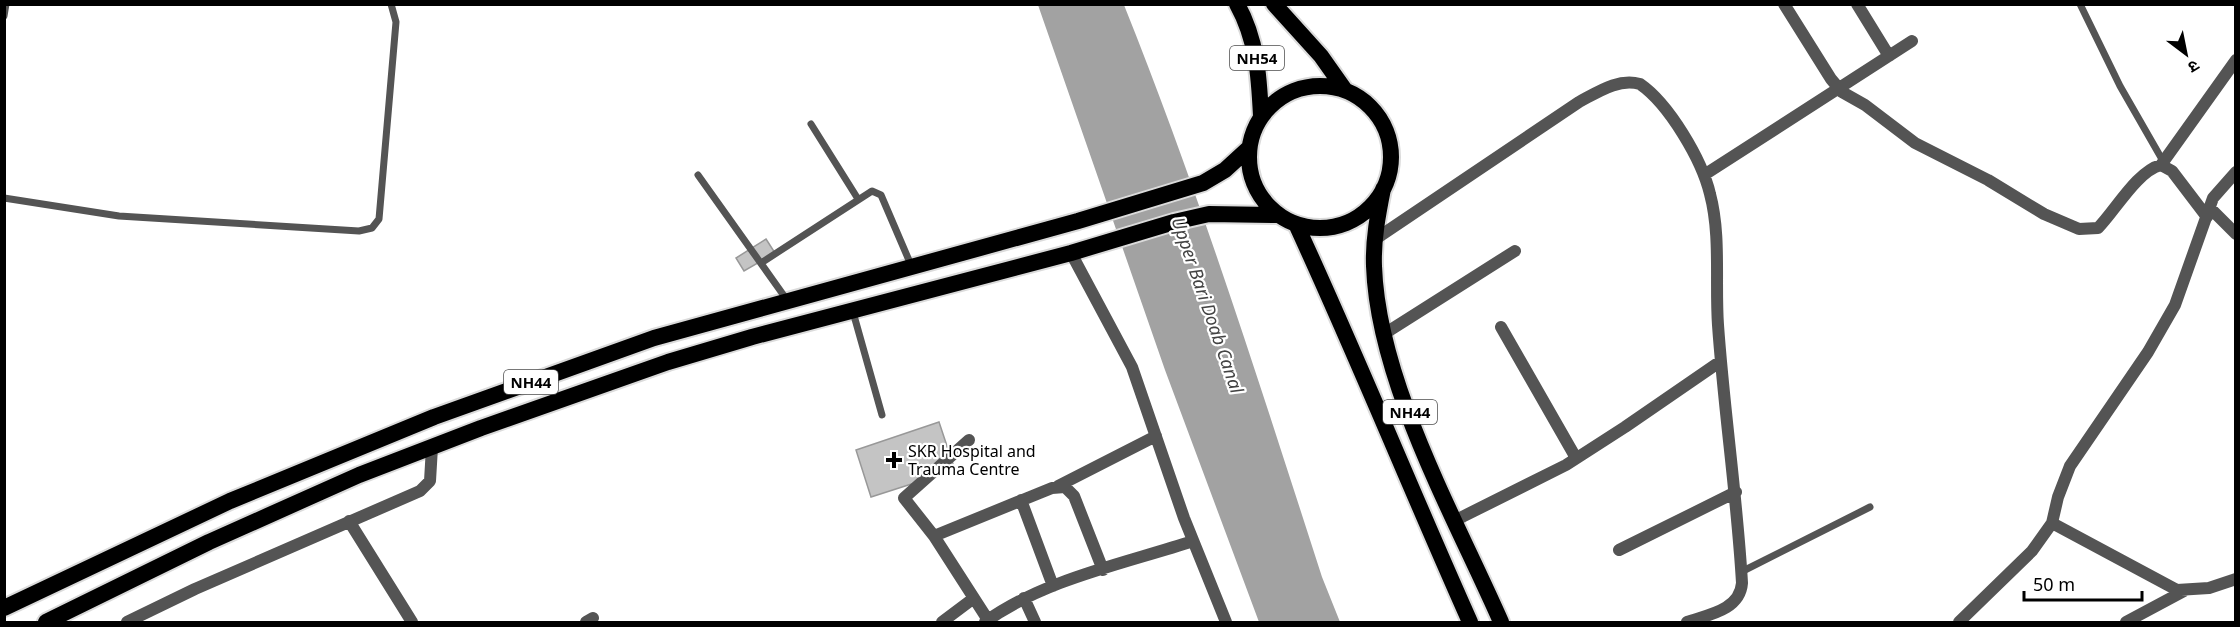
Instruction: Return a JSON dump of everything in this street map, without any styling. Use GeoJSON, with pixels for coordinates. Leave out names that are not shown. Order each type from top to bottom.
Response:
{"type":"FeatureCollection","features":[{"type":"Feature","properties":{"kind":"highway","name":"NH54"},"geometry":{"type":"LineString","coordinates":[[1237,4],[1254,42],[1258,65],[1261,116]]}},
{"type":"Feature","properties":{"kind":"highway","name":"NH54"},"geometry":{"type":"LineString","coordinates":[[1274,4],[1321,56],[1345,90]]}},
{"type":"Feature","properties":{"kind":"highway","name":"NH44"},"geometry":{"type":"LineString","coordinates":[[1383,189],[1374,203],[1346,223],[1330,227],[1296,224],[1278,215],[1264,202],[1254,186],[1249,167],[1249,148],[1253,130],[1261,116],[1278,100],[1299,89],[1330,86],[1345,90],[1370,106],[1386,131],[1390,160],[1374,240],[1375,287],[1384,334],[1425,455],[1501,622]]}},
{"type":"Feature","properties":{"kind":"highway","name":"NH44"},"geometry":{"type":"LineString","coordinates":[[4,608],[230,501],[368,443],[643,342],[912,265],[1078,221],[1203,183],[1225,170],[1249,148]]}},
{"type":"Feature","properties":{"kind":"highway","name":"NH44"},"geometry":{"type":"LineString","coordinates":[[46,622],[209,542],[359,475],[668,362],[1209,214],[1278,215]]}},
{"type":"Feature","properties":{"kind":"highway","name":"NH44"},"geometry":{"type":"LineString","coordinates":[[1296,224],[1333,300],[1413,493],[1470,622]]}},
{"type":"Feature","properties":{"kind":"street"},"geometry":{"type":"LineString","coordinates":[[1784,4],[1838,89],[1914,143],[1988,180],[2043,214],[2079,229],[2098,228],[2140,179],[2162,163],[2235,60]]}},
{"type":"Feature","properties":{"kind":"street"},"geometry":{"type":"LineString","coordinates":[[1857,4],[1889,56]]}},
{"type":"Feature","properties":{"kind":"street"},"geometry":{"type":"LineString","coordinates":[[1704,175],[1912,41]]}},
{"type":"Feature","properties":{"kind":"street"},"geometry":{"type":"LineString","coordinates":[[1374,240],[1579,102],[1623,82],[1640,84],[1647,89],[1691,149],[1704,175],[1714,216],[1720,361],[1736,492],[1741,590],[1733,602],[1719,612],[1687,622]]}},
{"type":"Feature","properties":{"kind":"street"},"geometry":{"type":"LineString","coordinates":[[2162,163],[2172,171],[2208,212],[2235,234]]}},
{"type":"Feature","properties":{"kind":"street"},"geometry":{"type":"LineString","coordinates":[[1959,622],[2032,551],[2052,523],[2058,497],[2070,466],[2148,352],[2175,305],[2218,189],[2235,172]]}},
{"type":"Feature","properties":{"kind":"street"},"geometry":{"type":"LineString","coordinates":[[1078,251],[1124,349],[1193,541],[1226,622]]}},
{"type":"Feature","properties":{"kind":"street"},"geometry":{"type":"LineString","coordinates":[[1384,334],[1515,251]]}},
{"type":"Feature","properties":{"kind":"street"},"geometry":{"type":"LineString","coordinates":[[1501,327],[1576,458]]}},
{"type":"Feature","properties":{"kind":"street"},"geometry":{"type":"LineString","coordinates":[[1456,520],[1576,458],[1720,361]]}},
{"type":"Feature","properties":{"kind":"street"},"geometry":{"type":"LineString","coordinates":[[934,536],[1058,486],[1155,436]]}},
{"type":"Feature","properties":{"kind":"street"},"geometry":{"type":"LineString","coordinates":[[969,440],[904,498],[934,536],[986,621],[1024,598],[1053,586],[1193,541]]}},
{"type":"Feature","properties":{"kind":"street"},"geometry":{"type":"LineString","coordinates":[[127,622],[427,487],[430,481],[432,447]]}},
{"type":"Feature","properties":{"kind":"street"},"geometry":{"type":"LineString","coordinates":[[1058,486],[1065,487],[1074,496],[1103,570]]}},
{"type":"Feature","properties":{"kind":"street"},"geometry":{"type":"LineString","coordinates":[[1619,550],[1736,492]]}},
{"type":"Feature","properties":{"kind":"street"},"geometry":{"type":"LineString","coordinates":[[1021,500],[1053,586]]}},
{"type":"Feature","properties":{"kind":"street"},"geometry":{"type":"LineString","coordinates":[[349,521],[412,622]]}},
{"type":"Feature","properties":{"kind":"street"},"geometry":{"type":"LineString","coordinates":[[2052,523],[2169,587],[2184,591]]}},
{"type":"Feature","properties":{"kind":"street"},"geometry":{"type":"LineString","coordinates":[[2126,622],[2184,591],[2209,588],[2235,579]]}},
{"type":"Feature","properties":{"kind":"street"},"geometry":{"type":"LineString","coordinates":[[942,622],[974,598]]}},
{"type":"Feature","properties":{"kind":"street"},"geometry":{"type":"LineString","coordinates":[[1024,598],[1035,622]]}},
{"type":"Feature","properties":{"kind":"lane"},"geometry":{"type":"LineString","coordinates":[[4,16],[6,4]]}},
{"type":"Feature","properties":{"kind":"lane"},"geometry":{"type":"LineString","coordinates":[[4,198],[119,216],[359,231],[372,228],[380,219],[396,22],[391,4]]}},
{"type":"Feature","properties":{"kind":"lane"},"geometry":{"type":"LineString","coordinates":[[2080,4],[2120,86],[2162,163]]}},
{"type":"Feature","properties":{"kind":"lane"},"geometry":{"type":"LineString","coordinates":[[811,124],[858,199]]}},
{"type":"Feature","properties":{"kind":"lane"},"geometry":{"type":"LineString","coordinates":[[698,175],[787,300]]}},
{"type":"Feature","properties":{"kind":"lane"},"geometry":{"type":"LineString","coordinates":[[761,263],[872,191],[881,195],[912,265]]}},
{"type":"Feature","properties":{"kind":"lane"},"geometry":{"type":"LineString","coordinates":[[853,312],[882,415]]}},
{"type":"Feature","properties":{"kind":"lane"},"geometry":{"type":"LineString","coordinates":[[1741,572],[1870,507]]}},
{"type":"Feature","properties":{"kind":"water","name":"Upper Bari Doab Canal"},"geometry":{"type":"Polygon","coordinates":[[[1038,5],[1124,5],[1178,146],[1252,361],[1322,577],[1340,622],[1259,622],[1165,370],[1038,5]]]}},
{"type":"Feature","properties":{"kind":"building"},"geometry":{"type":"Polygon","coordinates":[[[766,239],[775,253],[744,271],[736,258],[766,239]]]}},
{"type":"Feature","properties":{"kind":"building"},"geometry":{"type":"Polygon","coordinates":[[[939,422],[955,470],[871,497],[856,450],[939,422]]]}},
{"type":"Feature","properties":{"kind":"place","name":"SKR Hospital and Trauma Centre"},"geometry":{"type":"Point","coordinates":[894,460]}}]}
